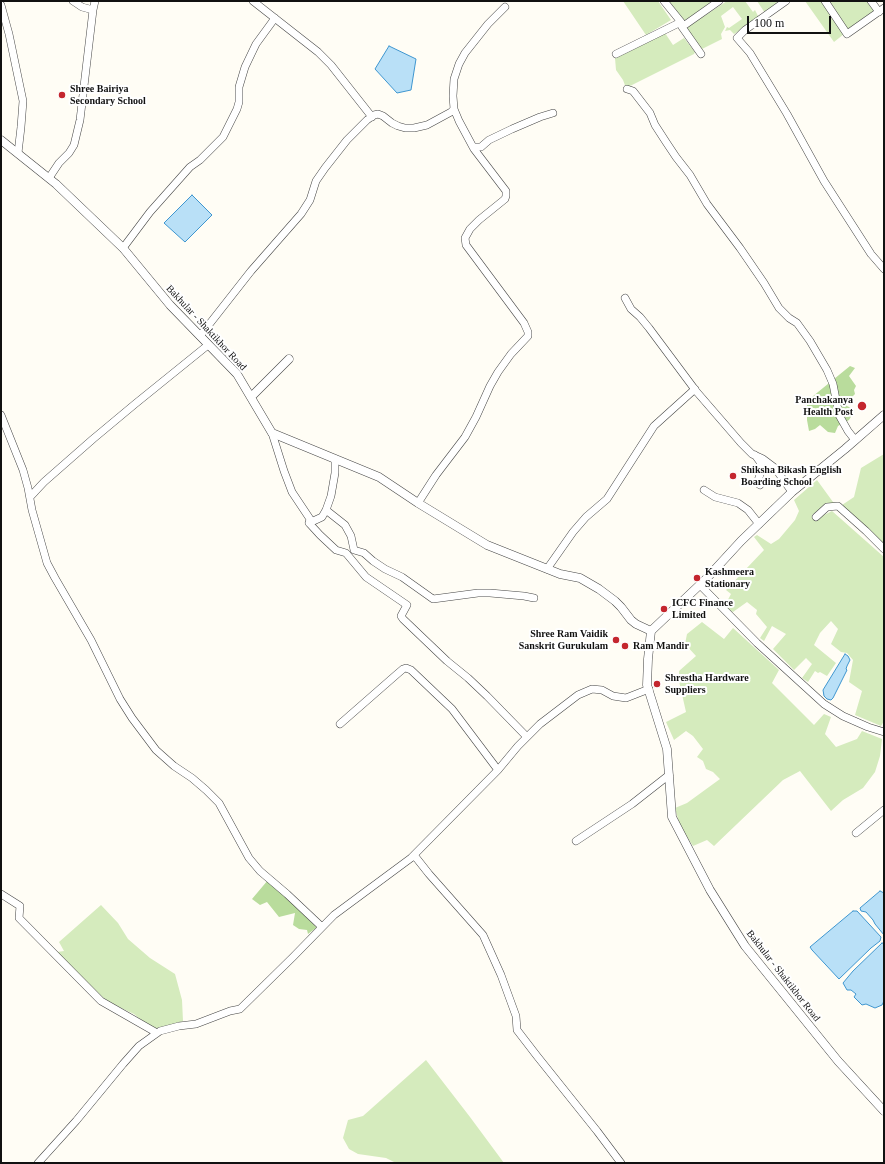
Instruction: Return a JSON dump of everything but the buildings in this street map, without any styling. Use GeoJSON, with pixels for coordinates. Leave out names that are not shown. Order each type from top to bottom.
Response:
{"type":"FeatureCollection","features":[{"type":"Feature","properties":{"kind":"street"},"geometry":{"type":"LineString","coordinates":[[73,1],[82,7],[93,10]]}},
{"type":"Feature","properties":{"kind":"street"},"geometry":{"type":"LineString","coordinates":[[48,178],[74,145],[80,120],[95,1]]}},
{"type":"Feature","properties":{"kind":"street"},"geometry":{"type":"LineString","coordinates":[[253,1],[318,52],[331,65],[372,117]]}},
{"type":"Feature","properties":{"kind":"street"},"geometry":{"type":"LineString","coordinates":[[664,1],[682,24],[701,54]]}},
{"type":"Feature","properties":{"kind":"street"},"geometry":{"type":"LineString","coordinates":[[616,54],[682,24],[719,1]]}},
{"type":"Feature","properties":{"kind":"street"},"geometry":{"type":"LineString","coordinates":[[786,1],[745,30],[737,38],[753,59],[787,114],[824,181],[871,254],[884,269]]}},
{"type":"Feature","properties":{"kind":"street"},"geometry":{"type":"LineString","coordinates":[[824,1],[847,34],[881,10],[871,1]]}},
{"type":"Feature","properties":{"kind":"street"},"geometry":{"type":"LineString","coordinates":[[1,5],[23,101],[22,127],[18,153]]}},
{"type":"Feature","properties":{"kind":"street"},"geometry":{"type":"LineString","coordinates":[[418,503],[436,474],[465,437],[498,372],[511,354],[528,336],[524,323],[466,245],[465,238],[470,229],[505,199],[506,190],[488,169],[473,147],[454,109],[453,96],[454,79],[459,64],[465,53],[488,24],[505,7]]}},
{"type":"Feature","properties":{"kind":"street"},"geometry":{"type":"LineString","coordinates":[[123,248],[150,212],[190,167],[200,160],[223,137],[237,109],[239,102],[239,87],[245,67],[256,44],[275,18]]}},
{"type":"Feature","properties":{"kind":"street"},"geometry":{"type":"LineString","coordinates":[[627,90],[633,91],[650,113],[655,125],[690,176],[706,204],[740,248],[764,283],[778,308],[797,323],[810,341],[827,370],[833,384],[839,415],[848,431],[856,440]]}},
{"type":"Feature","properties":{"kind":"street"},"geometry":{"type":"LineString","coordinates":[[200,336],[251,271],[300,214],[310,200],[316,181],[337,151],[358,128],[378,114],[398,126],[414,128],[428,125],[454,109]]}},
{"type":"Feature","properties":{"kind":"street"},"geometry":{"type":"LineString","coordinates":[[473,147],[481,147],[489,140],[512,129],[553,113]]}},
{"type":"Feature","properties":{"kind":"street","name":"Bakhular - Shaktikhor Road"},"geometry":{"type":"LineString","coordinates":[[1,140],[48,178],[123,248],[170,305],[237,374],[272,433]]}},
{"type":"Feature","properties":{"kind":"street"},"geometry":{"type":"LineString","coordinates":[[625,298],[631,309],[650,328],[695,389],[741,443],[755,455],[760,462],[761,467],[758,483],[760,486]]}},
{"type":"Feature","properties":{"kind":"street"},"geometry":{"type":"LineString","coordinates":[[30,497],[44,482],[93,439],[208,345]]}},
{"type":"Feature","properties":{"kind":"street"},"geometry":{"type":"LineString","coordinates":[[251,397],[289,359]]}},
{"type":"Feature","properties":{"kind":"street"},"geometry":{"type":"LineString","coordinates":[[547,569],[558,552],[582,522],[607,499],[654,426],[695,389]]}},
{"type":"Feature","properties":{"kind":"street"},"geometry":{"type":"LineString","coordinates":[[1,415],[23,470],[32,510],[50,568],[91,640],[120,699],[156,750],[174,766],[202,786],[219,803],[249,858],[260,872],[287,894],[322,927]]}},
{"type":"Feature","properties":{"kind":"street"},"geometry":{"type":"LineString","coordinates":[[272,433],[379,477],[418,503],[487,545],[560,574],[580,578],[599,589],[621,607],[631,620],[641,627],[651,631],[700,585],[740,541],[792,492],[856,440],[884,415]]}},
{"type":"Feature","properties":{"kind":"street"},"geometry":{"type":"LineString","coordinates":[[272,433],[289,485],[310,519],[309,523],[336,550],[346,553],[366,577],[407,605],[402,616],[403,619],[447,661],[487,696],[527,737]]}},
{"type":"Feature","properties":{"kind":"street"},"geometry":{"type":"LineString","coordinates":[[755,455],[775,468],[792,492]]}},
{"type":"Feature","properties":{"kind":"street"},"geometry":{"type":"LineString","coordinates":[[309,523],[322,517],[326,510],[331,496],[335,473],[335,459]]}},
{"type":"Feature","properties":{"kind":"street"},"geometry":{"type":"LineString","coordinates":[[704,490],[714,497],[738,503],[748,510],[759,524]]}},
{"type":"Feature","properties":{"kind":"street"},"geometry":{"type":"LineString","coordinates":[[816,517],[827,507],[838,506],[884,549]]}},
{"type":"Feature","properties":{"kind":"street"},"geometry":{"type":"LineString","coordinates":[[326,510],[345,525],[351,536],[354,550],[364,553],[373,561],[385,569],[402,577],[433,599],[478,593],[534,598]]}},
{"type":"Feature","properties":{"kind":"street"},"geometry":{"type":"LineString","coordinates":[[700,585],[757,643],[824,704],[843,716],[884,732]]}},
{"type":"Feature","properties":{"kind":"street","name":"Bakhular - Shaktikhor Road"},"geometry":{"type":"LineString","coordinates":[[651,631],[647,685],[667,749],[672,817],[710,890],[744,946],[838,1061],[884,1111]]}},
{"type":"Feature","properties":{"kind":"street"},"geometry":{"type":"LineString","coordinates":[[340,724],[406,668],[411,670],[452,709],[498,770]]}},
{"type":"Feature","properties":{"kind":"street"},"geometry":{"type":"LineString","coordinates":[[38,1163],[140,1046],[160,1031],[179,1026],[196,1024],[230,1011],[240,1009],[334,915],[414,855],[498,770],[540,724],[578,695],[592,689],[602,690],[613,696],[626,698],[648,689]]}},
{"type":"Feature","properties":{"kind":"street"},"geometry":{"type":"LineString","coordinates":[[576,841],[632,804],[669,775]]}},
{"type":"Feature","properties":{"kind":"street"},"geometry":{"type":"LineString","coordinates":[[856,833],[884,810]]}},
{"type":"Feature","properties":{"kind":"street"},"geometry":{"type":"LineString","coordinates":[[414,855],[483,935],[516,1016],[517,1030],[621,1163]]}},
{"type":"Feature","properties":{"kind":"street"},"geometry":{"type":"LineString","coordinates":[[1,894],[20,906],[19,918],[102,1001],[156,1033]]}},
{"type":"Feature","properties":{"kind":"green space"},"geometry":{"type":"Polygon","coordinates":[[[623,1],[658,1],[671,20],[646,35],[623,1]]]}},
{"type":"Feature","properties":{"kind":"green space"},"geometry":{"type":"Polygon","coordinates":[[[668,1],[716,1],[684,23],[668,1]]]}},
{"type":"Feature","properties":{"kind":"green space"},"geometry":{"type":"Polygon","coordinates":[[[727,1],[745,1],[753,12],[755,10],[759,18],[734,34],[730,30],[725,31],[727,27],[729,28],[742,19],[733,7],[721,16],[725,27],[721,34],[722,39],[702,49],[686,28],[727,1]]]}},
{"type":"Feature","properties":{"kind":"green space"},"geometry":{"type":"Polygon","coordinates":[[[757,1],[779,1],[765,13],[757,1]]]}},
{"type":"Feature","properties":{"kind":"green space"},"geometry":{"type":"Polygon","coordinates":[[[805,1],[822,1],[844,34],[834,42],[805,1]]]}},
{"type":"Feature","properties":{"kind":"green space"},"geometry":{"type":"Polygon","coordinates":[[[827,1],[869,1],[876,12],[847,32],[827,1]]]}},
{"type":"Feature","properties":{"kind":"green space"},"geometry":{"type":"Polygon","coordinates":[[[665,33],[673,45],[684,38],[695,52],[694,54],[626,88],[623,80],[616,70],[615,58],[665,33]]]}},
{"type":"Feature","properties":{"kind":"green space"},"geometry":{"type":"Polygon","coordinates":[[[850,366],[855,368],[849,376],[856,386],[854,390],[855,394],[847,402],[847,406],[855,410],[849,420],[838,426],[835,433],[828,432],[820,425],[809,431],[807,420],[807,401],[850,366]]]}},
{"type":"Feature","properties":{"kind":"green space"},"geometry":{"type":"Polygon","coordinates":[[[884,454],[884,546],[840,506],[826,504],[812,515],[814,520],[832,511],[884,557],[884,721],[881,726],[855,715],[862,691],[849,682],[853,660],[847,653],[841,652],[831,644],[838,629],[831,621],[820,633],[814,645],[836,663],[827,676],[815,671],[808,682],[802,678],[812,664],[806,658],[794,670],[773,649],[786,634],[772,626],[764,641],[760,638],[767,627],[756,614],[757,610],[747,602],[733,612],[724,607],[731,594],[726,590],[764,550],[754,537],[757,535],[771,544],[779,539],[795,520],[799,511],[794,500],[817,480],[833,502],[842,505],[854,497],[861,468],[884,454]]]}},
{"type":"Feature","properties":{"kind":"green space"},"geometry":{"type":"Polygon","coordinates":[[[702,622],[724,639],[733,628],[779,670],[772,683],[814,725],[824,714],[831,717],[825,734],[836,747],[857,739],[862,731],[882,739],[880,756],[875,772],[863,788],[843,800],[831,811],[800,771],[783,780],[714,846],[707,840],[693,846],[680,826],[675,808],[687,803],[720,779],[713,772],[706,769],[703,761],[697,757],[703,749],[693,736],[686,731],[674,740],[666,722],[686,712],[679,681],[679,671],[696,656],[685,644],[687,634],[702,622]]]}},
{"type":"Feature","properties":{"kind":"green space"},"geometry":{"type":"Polygon","coordinates":[[[268,880],[288,898],[316,928],[308,934],[307,930],[299,929],[293,925],[295,913],[279,917],[267,902],[260,905],[252,899],[268,880]]]}},
{"type":"Feature","properties":{"kind":"green space"},"geometry":{"type":"Polygon","coordinates":[[[101,905],[118,923],[128,939],[150,958],[175,974],[182,1000],[183,1021],[154,1031],[134,1014],[108,1002],[78,975],[57,952],[64,951],[59,942],[101,905]]]}},
{"type":"Feature","properties":{"kind":"green space"},"geometry":{"type":"Polygon","coordinates":[[[426,1060],[504,1163],[396,1163],[386,1158],[358,1154],[349,1149],[343,1138],[348,1120],[363,1116],[426,1060]]]}},
{"type":"Feature","properties":{"kind":"water"},"geometry":{"type":"Polygon","coordinates":[[[389,46],[416,59],[411,90],[397,93],[375,69],[389,46]]]}},
{"type":"Feature","properties":{"kind":"water"},"geometry":{"type":"Polygon","coordinates":[[[192,195],[212,215],[185,242],[164,223],[192,195]]]}},
{"type":"Feature","properties":{"kind":"water"},"geometry":{"type":"Polygon","coordinates":[[[845,654],[850,660],[846,669],[847,670],[833,698],[831,700],[827,699],[824,696],[823,690],[845,654]]]}},
{"type":"Feature","properties":{"kind":"water"},"geometry":{"type":"Polygon","coordinates":[[[880,891],[884,893],[884,935],[866,912],[861,911],[860,908],[880,891]]]}},
{"type":"Feature","properties":{"kind":"water"},"geometry":{"type":"Polygon","coordinates":[[[853,911],[857,911],[881,937],[880,941],[839,979],[810,947],[853,911]]]}},
{"type":"Feature","properties":{"kind":"water"},"geometry":{"type":"Polygon","coordinates":[[[882,943],[884,944],[884,1001],[882,1005],[875,1008],[866,1004],[862,1005],[854,997],[856,994],[851,990],[847,990],[843,983],[853,971],[882,943]]]}},
{"type":"Feature","properties":{"kind":"place","name":"Shree Bairiya Secondary School"},"geometry":{"type":"Point","coordinates":[62,95]}},
{"type":"Feature","properties":{"kind":"place","name":"Panchakanya Health Post"},"geometry":{"type":"Point","coordinates":[862,406]}},
{"type":"Feature","properties":{"kind":"place","name":"Shiksha Bikash English Boarding School"},"geometry":{"type":"Point","coordinates":[733,476]}},
{"type":"Feature","properties":{"kind":"place","name":"Kashmeera Stationary"},"geometry":{"type":"Point","coordinates":[697,578]}},
{"type":"Feature","properties":{"kind":"place","name":"ICFC Finance Limited"},"geometry":{"type":"Point","coordinates":[664,609]}},
{"type":"Feature","properties":{"kind":"place","name":"Shree Ram Vaidik Sanskrit Gurukulam"},"geometry":{"type":"Point","coordinates":[616,640]}},
{"type":"Feature","properties":{"kind":"place","name":"Ram Mandir"},"geometry":{"type":"Point","coordinates":[625,646]}},
{"type":"Feature","properties":{"kind":"place","name":"Shrestha Hardware Suppliers"},"geometry":{"type":"Point","coordinates":[657,684]}}]}
